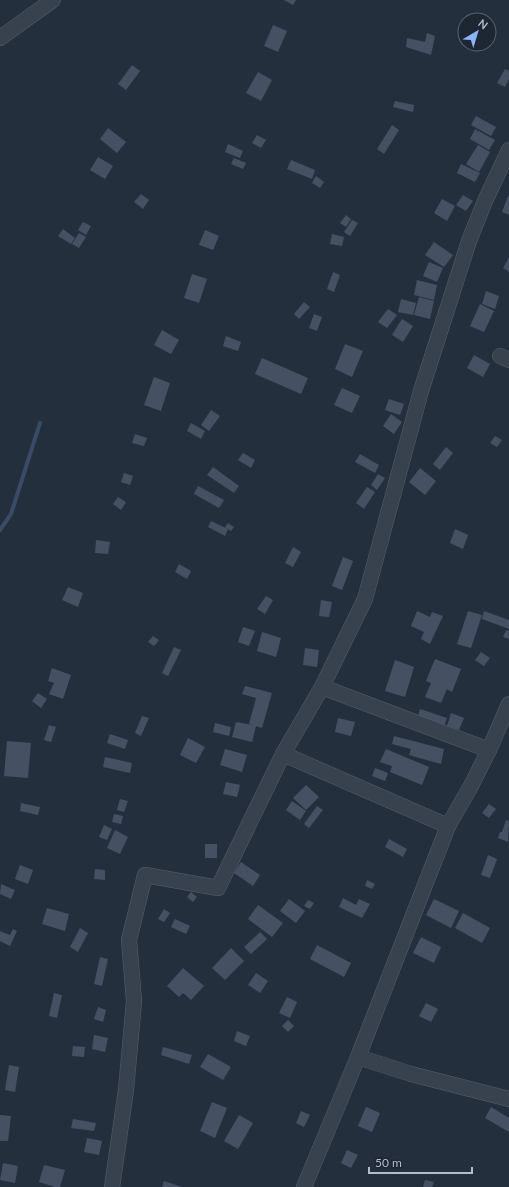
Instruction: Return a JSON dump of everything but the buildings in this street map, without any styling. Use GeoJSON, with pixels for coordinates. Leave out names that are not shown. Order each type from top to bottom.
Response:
{"type":"FeatureCollection","features":[{"type":"Feature","properties":{"kind":"street"},"geometry":{"type":"LineString","coordinates":[[0,38],[53,0]]}},
{"type":"Feature","properties":{"kind":"street"},"geometry":{"type":"LineString","coordinates":[[112,1187],[126,1090],[134,1001],[128,940],[145,875],[218,888],[283,754],[322,687],[365,599],[421,391],[469,241],[485,201],[509,150]]}},
{"type":"Feature","properties":{"kind":"street"},"geometry":{"type":"LineString","coordinates":[[322,687],[489,750]]}},
{"type":"Feature","properties":{"kind":"street"},"geometry":{"type":"LineString","coordinates":[[304,1187],[358,1057],[448,826],[471,786],[489,750],[509,704]]}},
{"type":"Feature","properties":{"kind":"street"},"geometry":{"type":"LineString","coordinates":[[283,754],[448,826]]}},
{"type":"Feature","properties":{"kind":"street"},"geometry":{"type":"LineString","coordinates":[[358,1057],[411,1074],[509,1099]]}},
{"type":"Feature","properties":{"kind":"waterway"},"geometry":{"type":"LineString","coordinates":[[0,530],[11,514],[40,423]]}}]}
